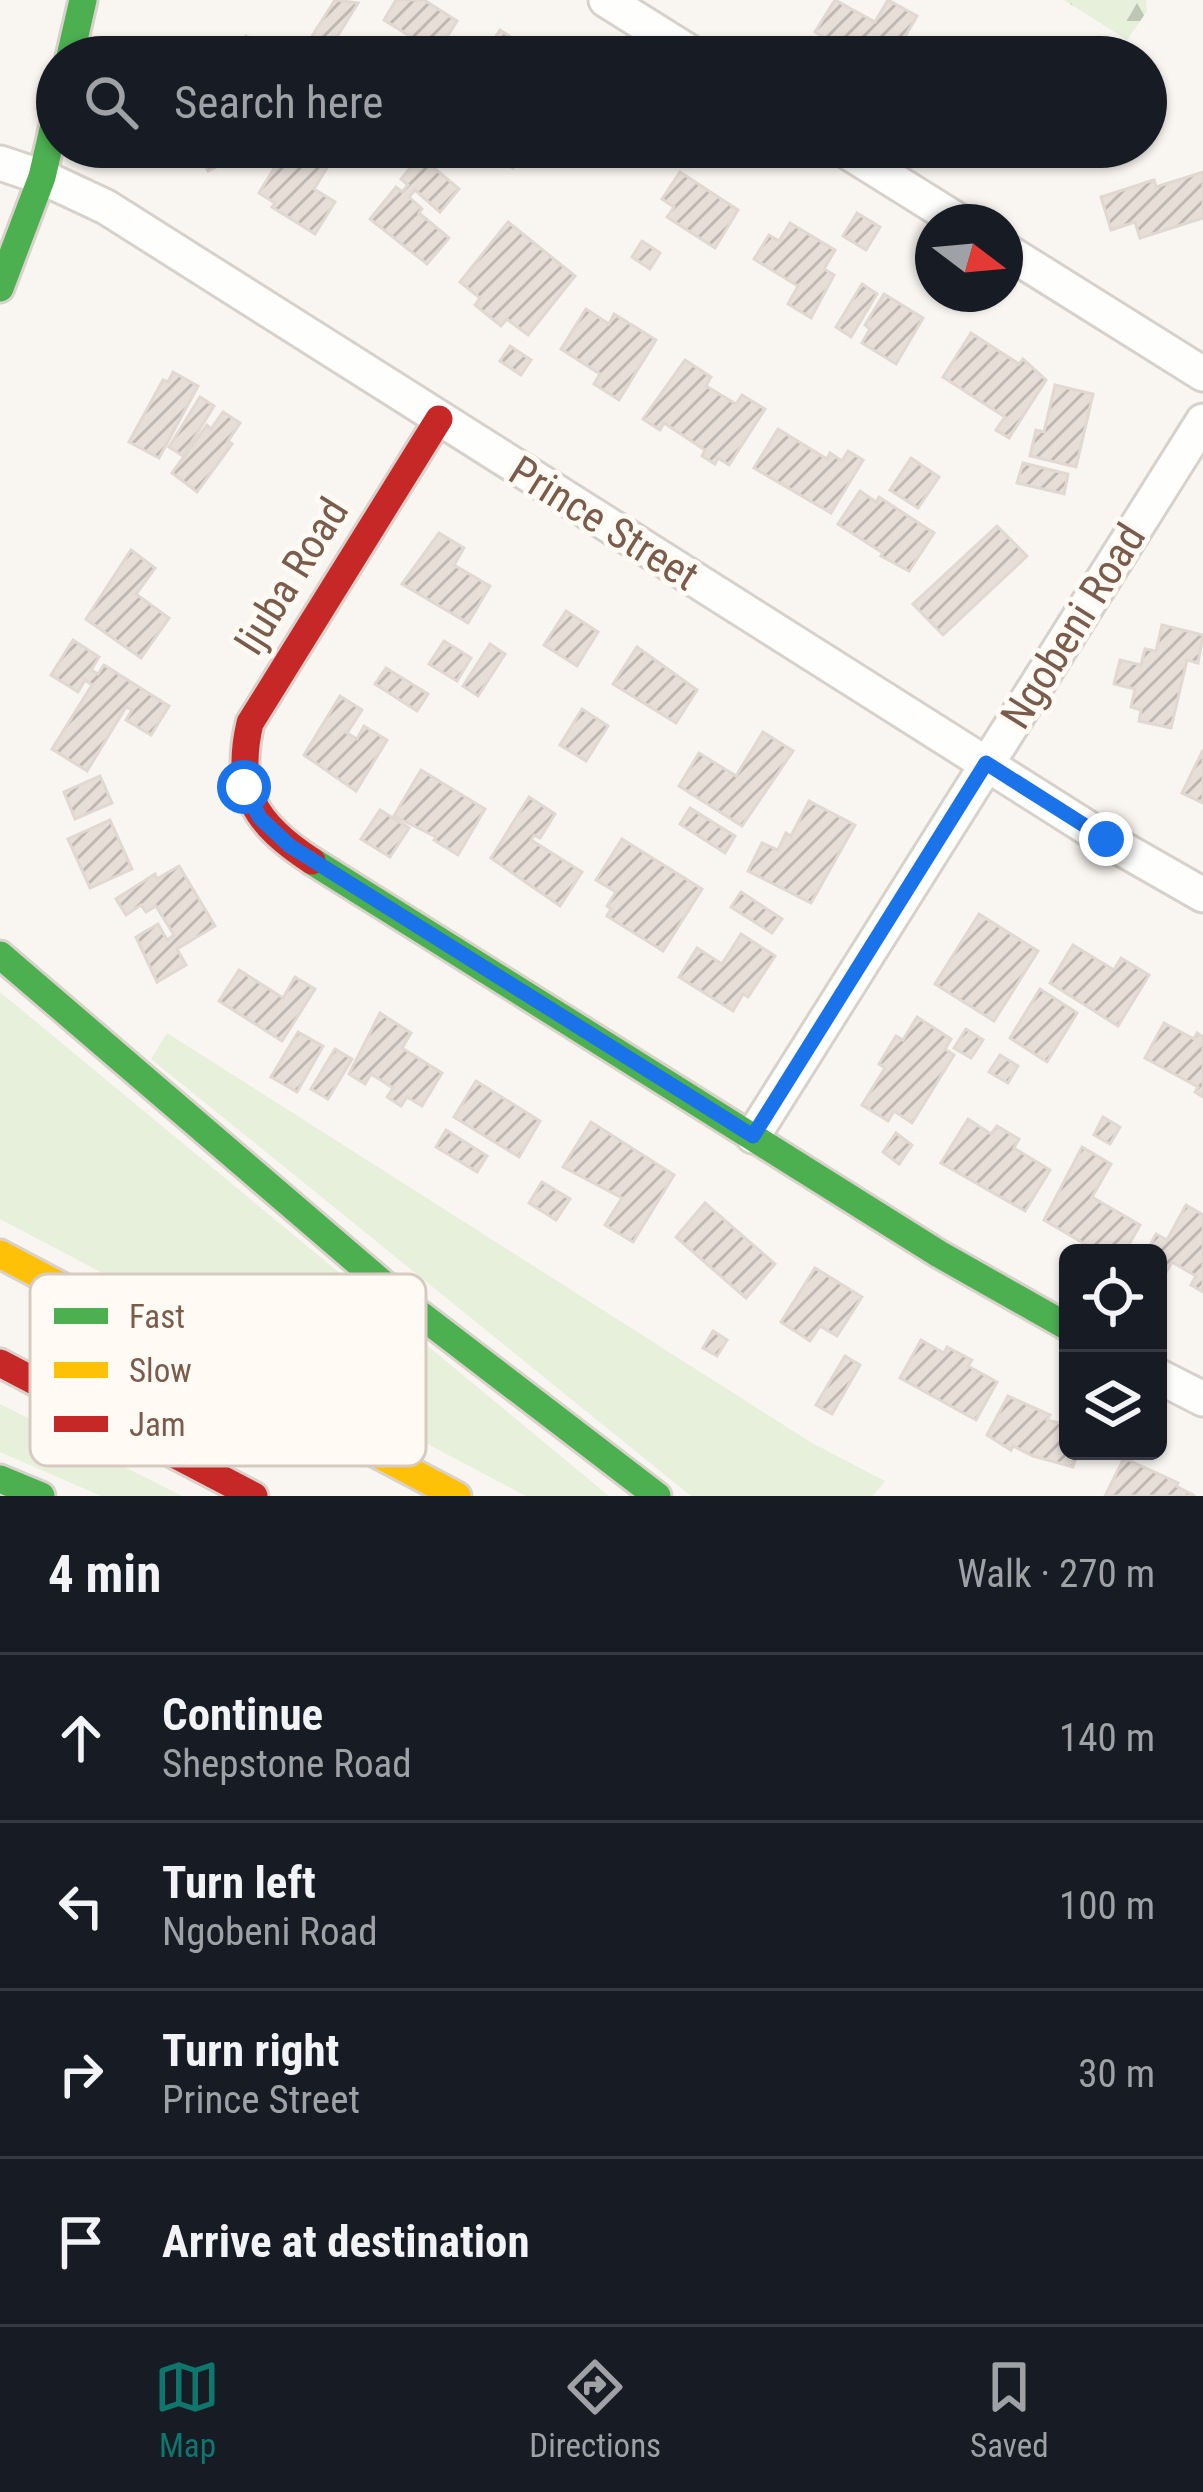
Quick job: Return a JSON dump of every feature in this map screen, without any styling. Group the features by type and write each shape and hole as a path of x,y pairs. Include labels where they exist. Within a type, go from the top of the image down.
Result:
{"main road":[{"path":"75,36 83,0"},
{"path":"0,288 44,168"},
{"name":"Ijuba Road","path":"440,419 250,723 240,760 244,787 260,818 290,846 753,1136"},
{"path":"0,956 372,1274"},
{"path":"753,1136 939,1254 1059,1322"},
{"path":"0,1254 38,1274"},
{"path":"426,1319 657,1496"},
{"path":"0,1363 30,1379"},
{"path":"197,1466 254,1496"},
{"path":"400,1466 457,1496"},
{"path":"0,1479 41,1496"}],"street":[{"path":"606,0 663,36"},
{"name":"Prince Street","path":"0,163 106,207 1203,895"},
{"path":"874,168 931,204"},
{"path":"1023,261 1203,374"},
{"name":"Ngobeni Road","path":"753,1136 1203,421"},
{"path":"1167,1381 1203,1400"}],"green space":[{"path":"1064,0 1146,0 1147,11 1130,36 1121,36"},
{"path":"0,992 341,1274 104,1274 0,1219"},
{"path":"167,1033 812,1443 885,1481 873,1496 691,1496 426,1282 426,1274 417,1274 151,1059"},
{"path":"426,1345 609,1496 526,1496 426,1443"},
{"path":"0,1404 30,1419 30,1465 0,1452"},
{"path":"32,1466 123,1466 182,1496 101,1496"}],"building":[{"path":"335,0 358,3 338,36 312,36"},
{"path":"396,0 424,0 457,21 448,36 410,36 384,20"},
{"path":"835,0 875,22 888,0 917,16 905,36 821,36 815,32"},
{"path":"274,168 327,168 314,189 335,202 315,234 272,207 275,203 259,193"},
{"path":"410,168 434,168 459,189 440,212 415,190 409,197 422,209 419,213 449,238 427,264 370,219 396,187 402,192 408,185 401,179"},
{"path":"680,172 738,210 715,248 667,217 674,207 662,199"},
{"path":"1203,172 1203,218 1140,238 1135,222 1111,230 1101,197 1154,180 1156,187"},
{"path":"857,213 880,227 866,250 843,236"},
{"path":"508,222 575,276 528,335 507,319 501,326 475,305 480,298 460,282"},
{"path":"790,223 835,250 824,269 834,275 811,318 788,304 798,286 754,259 769,235 779,241"},
{"path":"642,241 660,253 650,269 632,257"},
{"path":"862,284 877,294 851,337 836,327"},
{"path":"884,294 923,318 896,364 862,343 870,329 865,325"},
{"path":"586,309 609,324 614,314 656,340 619,400 594,384 600,374 561,349"},
{"path":"971,333 1019,364 1023,359 1046,380 1009,438 996,430 1005,417 943,377"},
{"path":"510,346 531,360 521,375 500,361"},
{"path":"685,360 711,377 706,386 736,404 742,395 765,409 729,465 702,456 705,450 664,423 660,430 643,419"},
{"path":"173,372 198,386 159,458 129,442 163,380 168,382"},
{"path":"1055,385 1093,394 1076,467 1030,456 1036,430 1044,432"},
{"path":"200,397 214,406 183,456 169,447"},
{"path":"223,412 240,423 228,441 232,444 197,492 172,473 207,425 211,429"},
{"path":"778,429 827,459 830,453 842,461 848,451 863,460 831,513 754,468"},
{"path":"911,458 939,477 918,508 890,490"},
{"path":"1023,463 1068,474 1064,494 1017,483"},
{"path":"860,491 876,502 879,497 934,533 909,571 838,524"},
{"path":"997,526 1027,556 943,635 913,604"},
{"path":"439,533 464,548 454,565 490,586 468,623 402,584"},
{"path":"131,550 155,568 136,594 169,618 141,658 86,619"},
{"path":"566,611 598,632 577,666 544,645"},
{"path":"1162,625 1203,635 1198,663 1187,660 1171,728 1139,721 1141,710 1131,707 1135,689 1114,684 1120,660 1141,665 1145,649 1156,651"},
{"path":"73,640 99,657 91,670 98,674 104,665 169,706 151,735 126,720 132,710 126,707 87,771 52,749 92,685 85,680 78,692 51,675"},
{"path":"444,641 471,658 457,681 429,664"},
{"path":"490,644 505,654 478,696 463,686"},
{"path":"637,647 697,690 676,723 613,684"},
{"path":"386,668 428,694 417,711 375,684"},
{"path":"340,696 362,710 347,733 357,739 364,726 387,740 356,791 304,755"},
{"path":"582,709 608,726 586,761 560,745"},
{"path":"763,732 793,751 742,826 679,786 699,753 736,776"},
{"path":"1203,750 1203,803 1182,793"},
{"path":"421,770 485,809 458,855 436,837 394,816"},
{"path":"100,776 112,803 75,819 64,792"},
{"path":"529,797 555,814 540,838 534,835 531,840 582,872 560,906 491,858"},
{"path":"809,801 855,825 811,903 748,871 762,843 778,850 786,833 791,836"},
{"path":"690,808 735,836 725,853 680,824"},
{"path":"380,810 409,828 390,857 361,839"},
{"path":"110,820 132,869 90,888 68,839"},
{"path":"622,839 702,889 663,951 607,916 616,892 596,880"},
{"path":"179,866 215,926 177,949 186,965 157,982 136,937 158,924 167,940 174,935 156,906 146,912 141,905 126,915 116,899 155,874 157,879"},
{"path":"741,892 782,919 772,933 731,907"},
{"path":"979,914 1038,951 994,1021 935,984"},
{"path":"741,934 775,956 733,1011 679,977 697,948 722,964"},
{"path":"1073,945 1114,970 1121,958 1149,975 1118,1026 1050,983"},
{"path":"239,970 283,998 295,977 315,989 282,1041 219,1001"},
{"path":"1040,989 1077,1013 1047,1062 1010,1038"},
{"path":"380,1013 411,1033 402,1048 442,1073 422,1106 407,1097 401,1106 387,1097 393,1088 371,1074 365,1084 349,1074"},
{"path":"917,1017 951,1039 945,1049 954,1055 912,1123 894,1111 888,1121 862,1105 885,1068 879,1064 896,1036 903,1040"},
{"path":"1164,1023 1194,1039 1197,1033 1203,1037 1203,1097 1195,1092 1198,1087 1145,1058"},
{"path":"966,1029 983,1040 971,1058 954,1048"},
{"path":"298,1032 323,1046 297,1092 271,1077"},
{"path":"335,1049 352,1059 328,1099 311,1089"},
{"path":"1000,1055 1018,1066 1008,1083 989,1072"},
{"path":"476,1081 540,1121 519,1157 454,1117"},
{"path":"1103,1117 1120,1127 1110,1144 1094,1135"},
{"path":"968,1119 991,1134 997,1126 1019,1139 1014,1148 1050,1170 1025,1211 941,1163"},
{"path":"591,1122 674,1175 633,1242 605,1225 622,1198 563,1167"},
{"path":"446,1130 487,1156 477,1172 436,1147"},
{"path":"896,1133 912,1145 899,1164 883,1152"},
{"path":"1082,1147 1111,1164 1092,1197 1140,1225 1129,1244 1085,1244 1044,1220"},
{"path":"542,1182 570,1199 556,1220 529,1203"},
{"path":"705,1203 775,1264 746,1298 676,1237"},
{"path":"1186,1205 1203,1215 1203,1292 1191,1285 1196,1276 1172,1262 1167,1271 1167,1244 1151,1244 1156,1234 1167,1240"},
{"path":"815,1268 862,1297 837,1336 820,1326 810,1341 781,1322"},
{"path":"713,1331 727,1340 717,1356 703,1348"},
{"path":"921,1340 944,1353 947,1347 972,1360 968,1366 997,1382 976,1420 900,1378"},
{"path":"845,1356 860,1365 832,1414 816,1405"},
{"path":"1008,1396 1059,1423 1059,1460 1075,1460 1073,1467 1013,1446 1011,1450 987,1435"},
{"path":"1123,1460 1128,1460 1195,1496 1105,1496"}],"traffic: fast":[{"path":"75,36 83,0"},
{"path":"0,288 44,168"},
{"path":"312,861 939,1254 1059,1322"},
{"path":"0,955 372,1274"},
{"path":"426,1319 657,1496"},
{"path":"0,1479 41,1496"}],"traffic: slow":[{"path":"0,1254 38,1274"},
{"path":"400,1466 457,1496"}],"traffic: jam":[{"path":"312,861 276,833 254,804 245,768 250,723 439,419"},
{"path":"0,1363 30,1379"},
{"path":"197,1466 254,1496"}],"route":[{"path":"244,787 260,818 290,846 753,1136 986,763 1106,839"}]}
